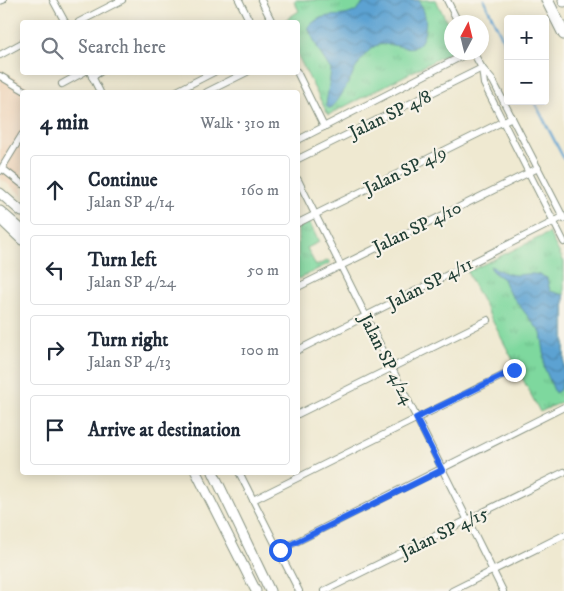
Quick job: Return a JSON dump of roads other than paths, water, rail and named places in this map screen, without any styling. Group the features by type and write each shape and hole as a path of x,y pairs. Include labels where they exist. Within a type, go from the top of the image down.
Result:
{"highway":[{"path":"547,0 564,34"}],"main road":[{"path":"3,195 20,209"},
{"path":"0,210 20,228"},
{"path":"0,219 20,238"},
{"path":"198,475 256,591"},
{"path":"214,475 270,591"}],"street":[{"path":"53,0 63,20"},
{"path":"83,20 122,0"},
{"path":"239,0 249,20"},
{"path":"261,0 271,20"},
{"path":"447,0 454,15"},
{"path":"0,55 20,44"},
{"path":"300,139 456,60"},
{"path":"477,60 494,81 563,218"},
{"path":"482,68 484,84 564,242"},
{"name":"Jalan SP 4/8","path":"300,158 482,68"},
{"path":"62,84 78,75"},
{"path":"92,75 99,90"},
{"path":"178,90 208,75"},
{"path":"211,90 242,75"},
{"path":"298,75 324,127"},
{"path":"0,76 24,90"},
{"name":"Jalan SP 4/9","path":"300,222 512,117"},
{"path":"20,139 8,160 1,168 20,182"},
{"name":"Jalan SP 4/10","path":"300,286 538,168"},
{"name":"Jalan SP 4/24","path":"300,184 503,591"},
{"name":"Jalan SP 4/11","path":"300,349 563,218"},
{"path":"300,413 488,320"},
{"path":"253,500 514,370"},
{"path":"280,550 564,408"},
{"name":"Jalan SP 4/15","path":"324,591 564,472"},
{"path":"240,475 299,591"},
{"path":"452,591 564,535"}],"water":[{"path":"365,0 418,0 423,10 426,25 422,40 417,46 411,48 387,44 372,48 360,61 337,101 331,108 328,108 326,105 331,70 308,28 322,17 352,13"},
{"path":"490,266 513,275 532,274 543,276 547,278 550,291 564,295 564,376 560,390 555,393 544,367 541,333 508,291 503,279 493,272"}],"waterway":[{"path":"484,0 504,42"},
{"path":"536,105 564,159"}]}
